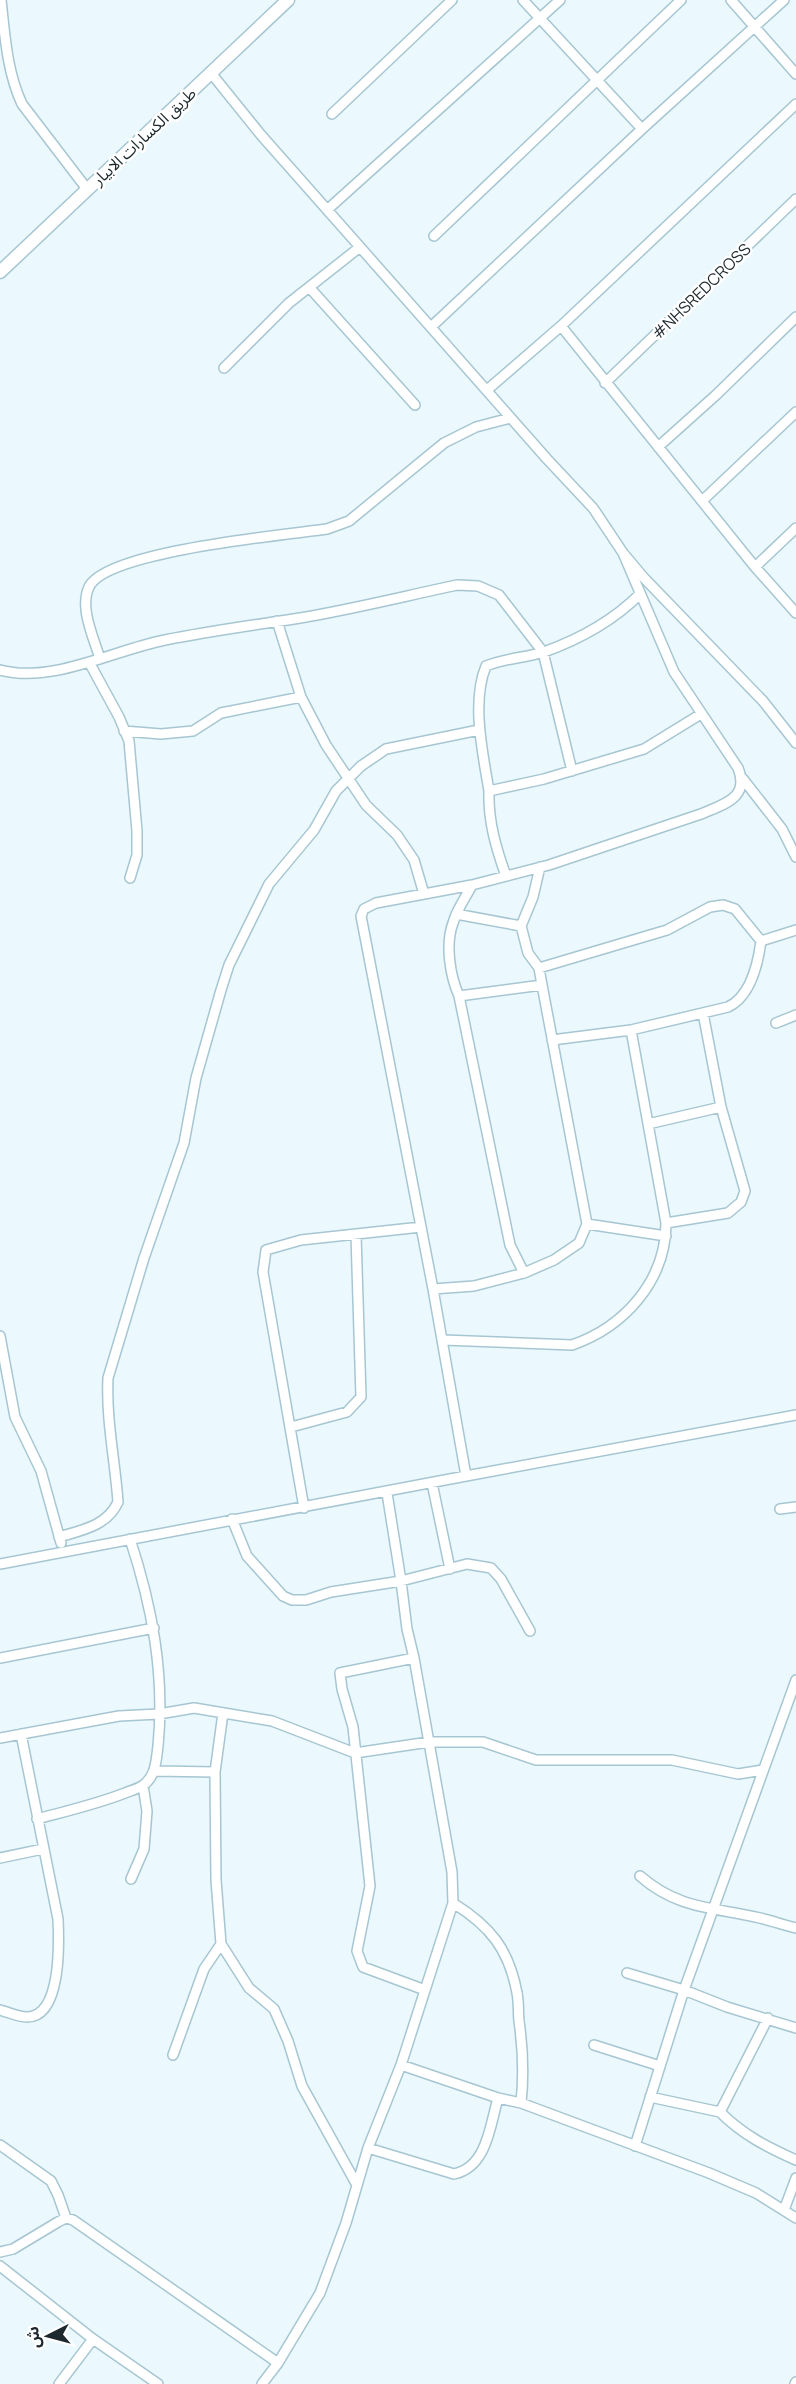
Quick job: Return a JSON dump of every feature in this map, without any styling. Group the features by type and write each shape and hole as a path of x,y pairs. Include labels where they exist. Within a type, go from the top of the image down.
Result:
{"street":[{"path":"1,0 8,59 22,105 87,189"},
{"name":"طريق الكسارات الابيار","path":"0,272 288,0"},
{"path":"332,114 452,0"},
{"path":"523,0 642,129"},
{"path":"327,210 560,0"},
{"path":"434,236 681,0"},
{"path":"731,0 796,74"},
{"path":"431,327 642,129 784,0"},
{"path":"211,73 327,210 510,418 593,508 623,553 644,578 763,701 796,743"},
{"path":"487,390 561,326 796,104"},
{"name":"#NHSREDCROSS","path":"605,383 796,199"},
{"path":"224,368 289,303 360,247"},
{"path":"309,287 415,405"},
{"path":"658,447 716,395 796,317"},
{"path":"561,326 755,567 796,613"},
{"path":"702,501 796,412"},
{"path":"100,658 88,620 86,597 90,585 100,574 176,550 327,529 349,521 444,443 476,427 510,418"},
{"path":"755,567 796,528"},
{"path":"623,553 674,672 743,779 782,829 796,857"},
{"path":"0,670 12,673 39,672 89,662 161,641 277,621 457,585 478,586 499,595 543,652 572,771"},
{"path":"506,876 493,839 488,807 489,791 479,729 481,678 486,666 502,659 543,652 598,628 623,611 640,594"},
{"path":"277,621 301,697 326,745 366,805 397,835 414,860 424,894"},
{"path":"89,662 129,741 137,831 137,855 130,879"},
{"path":"124,731 161,734 193,731 221,713 301,697"},
{"path":"489,791 572,771 644,749 701,714"},
{"path":"59,1537 95,1526 108,1517 118,1502 107,1393 108,1378 144,1258 184,1143 196,1078 229,965 269,884 314,830 336,791 348,778 386,749 479,729"},
{"path":"466,1476 443,1340 361,916 364,909 376,903 472,885 540,867 701,814 724,804 736,795 743,779"},
{"path":"433,1289 474,1286 524,1274 554,1260 579,1243 587,1224 542,985 538,968 528,953 521,926 540,867"},
{"path":"472,885 456,914 450,936 450,960 510,1245 524,1274"},
{"path":"538,968 667,930 710,908 723,905 735,909 761,941 757,968 738,1002 631,1030 552,1041"},
{"path":"456,914 521,926"},
{"path":"761,941 796,930"},
{"path":"459,996 542,985"},
{"path":"666,1223 729,1213 741,1202 745,1191 721,1107 703,1012"},
{"path":"776,1023 796,1015"},
{"path":"443,1340 572,1346 609,1328 636,1302 659,1267 666,1236 666,1223 631,1030"},
{"path":"648,1124 721,1107"},
{"path":"587,1224 666,1236"},
{"path":"304,1508 263,1272 266,1250 301,1240 421,1227"},
{"path":"291,1427 347,1412 361,1397 356,1235"},
{"path":"0,1336 15,1417 41,1471 63,1551"},
{"path":"0,1564 796,1415"},
{"path":"432,1483 450,1569"},
{"path":"262,2384 278,2363 320,2293 368,2148 401,2065 453,1903 452,1872 407,1629 387,1492"},
{"path":"780,1509 796,1506"},
{"path":"232,1519 248,1556 283,1596 292,1600 306,1600 331,1592 401,1581 467,1564 491,1568 501,1579 530,1631"},
{"path":"37,1819 108,1800 143,1786 155,1771 159,1674 154,1628 144,1581 130,1539"},
{"path":"0,1658 154,1628"},
{"path":"414,1658 340,1673 342,1689 353,1727 370,1886 357,1951 363,1967 425,1990"},
{"path":"635,2146 684,1990 796,1680"},
{"path":"0,1738 119,1716 159,1714 194,1708 272,1721 355,1753 429,1742 483,1742 536,1760 672,1760 738,1774 763,1770"},
{"path":"223,1713 215,1772 216,1880 221,1944 249,1988 274,2009 288,2041 302,2086 357,2184"},
{"path":"0,2010 27,2017 34,2016 42,2010 52,1992 58,1957 58,1919 21,1734"},
{"path":"155,1771 215,1772"},
{"path":"131,1879 144,1849 147,1811 143,1786"},
{"path":"0,1858 43,1849"},
{"path":"640,1876 671,1898 714,1911 759,1918 796,1928"},
{"path":"453,1903 478,1919 500,1945 511,1969 517,1994 524,2049 521,2103"},
{"path":"173,2055 204,1969 221,1944"},
{"path":"627,1973 796,2028"},
{"path":"720,2112 768,2018"},
{"path":"594,2045 660,2066"},
{"path":"401,2065 498,2098 521,2103 635,2146 756,2193 796,2218"},
{"path":"650,2097 720,2112 754,2141 796,2160"},
{"path":"368,2148 454,2175 466,2172 482,2155 498,2098"},
{"path":"0,2145 51,2181 66,2218"},
{"path":"784,2210 796,2178"},
{"path":"0,2252 13,2249 66,2218 73,2220 278,2363"},
{"path":"0,2266 93,2339 158,2384"},
{"path":"59,2384 93,2339"}]}
